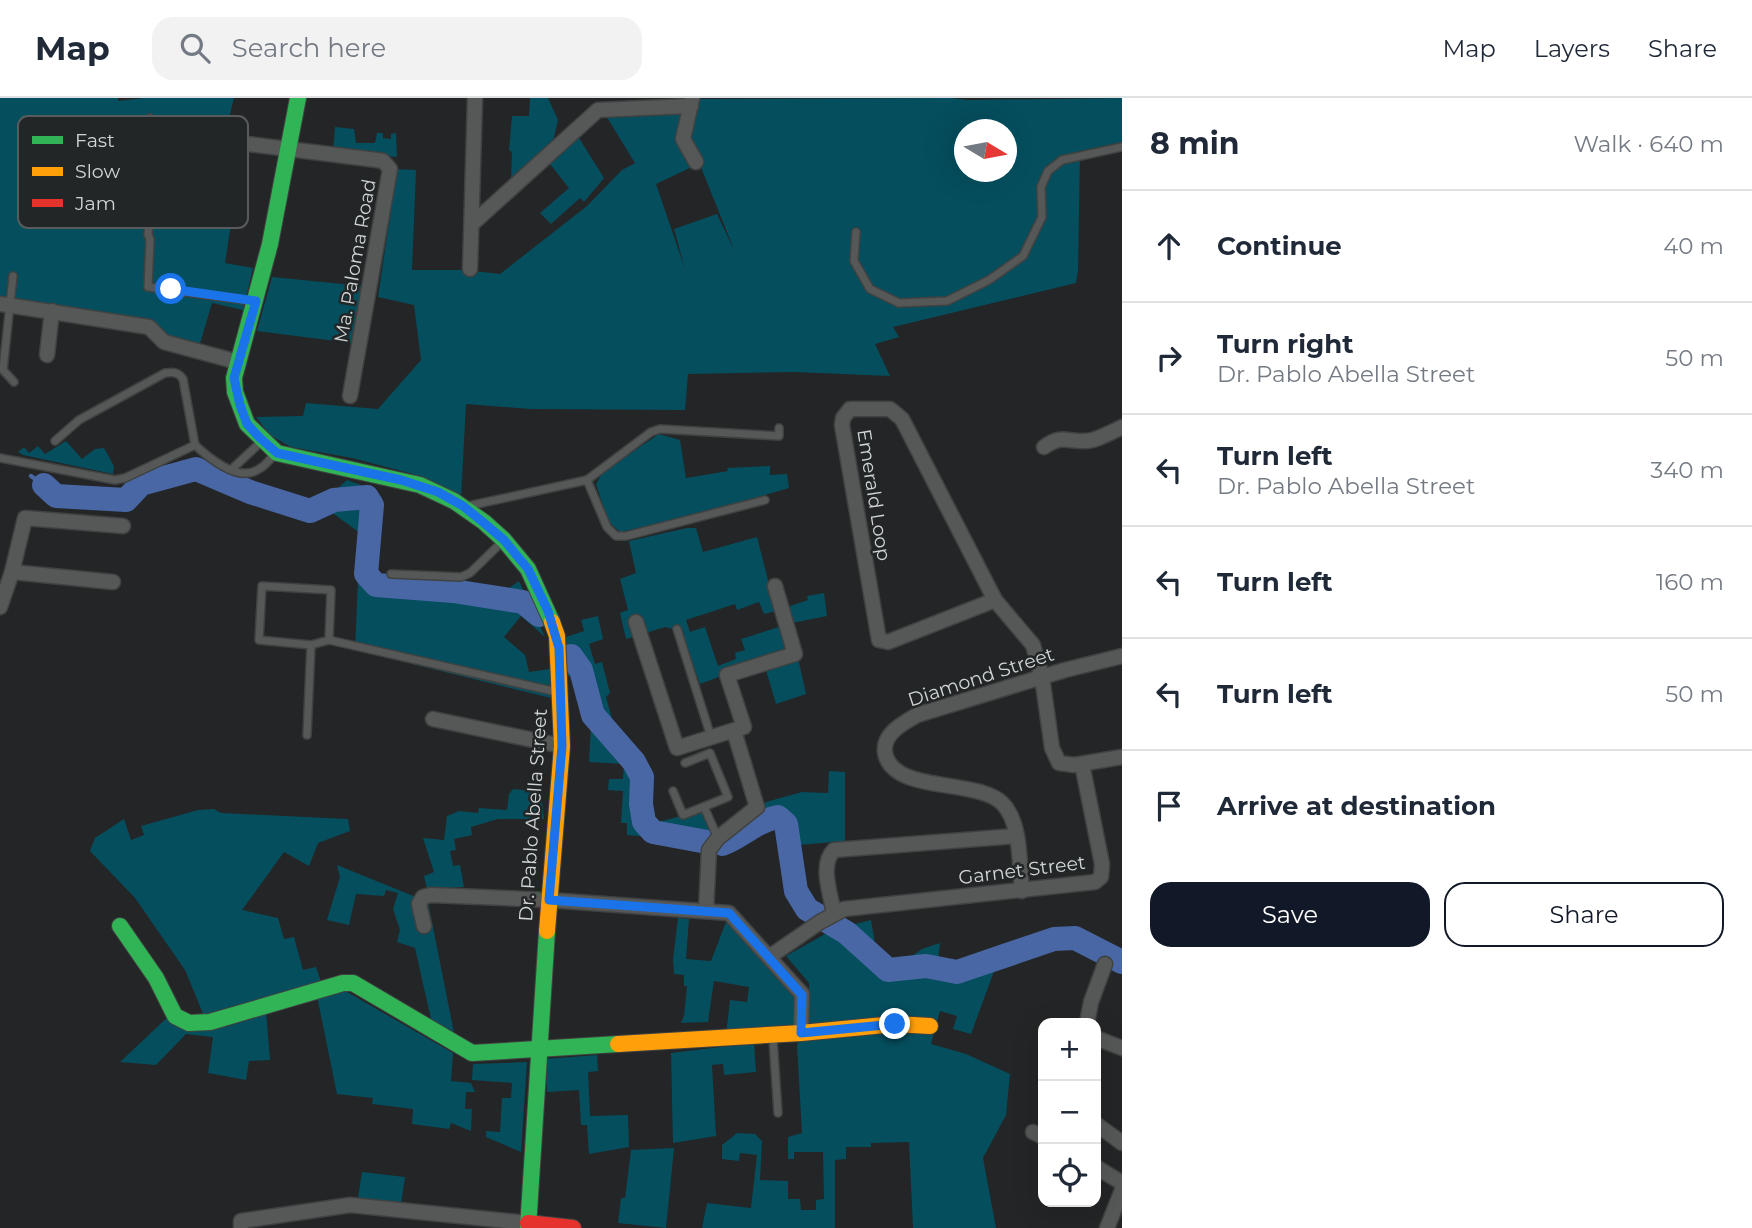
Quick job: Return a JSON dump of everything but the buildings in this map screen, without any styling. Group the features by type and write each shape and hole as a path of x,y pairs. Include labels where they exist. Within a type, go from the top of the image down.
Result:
{"street":[{"path":"277,453 247,424 235,392 234,378 256,301 290,149 298,98"},
{"path":"470,269 475,98"},
{"path":"472,223 598,110 692,102 683,139 696,162"},
{"name":"Ma. Paloma Road","path":"248,144 383,161 390,169 350,396"},
{"path":"5,304 149,327 164,342 238,362"},
{"path":"47,355 52,311"},
{"name":"Emerald Loop","path":"995,600 888,642 879,640 842,425 843,418 850,409 890,409 902,419 995,600 1032,645 1042,677 1054,756 1059,763 1065,765 1082,764"},
{"path":"1044,447 1063,437 1084,442 1122,427"},
{"name":"Dr. Pablo Abella Street","path":"277,453 420,485 463,506 504,540 528,569 548,611 559,648 562,746 538,1050 528,1225"},
{"path":"0,607 25,518 123,526"},
{"path":"12,572 113,582"},
{"path":"636,622 677,748 744,727 727,675 795,654 775,586"},
{"name":"Diamond Street","path":"1022,891 1013,821 1001,802 978,793 895,771 887,762 884,746 901,724 918,715 1122,656"},
{"path":"433,719 562,746"},
{"path":"706,911 709,850 718,838 757,807 734,731"},
{"path":"1082,764 1122,757"},
{"name":"Garnet Street","path":"1016,836 834,850 827,859 826,869 828,917 866,906 1089,883 1101,877 1102,864 1082,764"},
{"path":"424,926 419,904 423,897 431,895 549,900 729,913 802,995 801,1033"},
{"path":"769,957 828,917"},
{"path":"120,926 156,978 175,1016 183,1022 210,1022 343,983 353,983 472,1054 801,1033 895,1024 930,1026"},
{"path":"1088,1018 1105,964"},
{"path":"1101,1040 1122,1048"},
{"path":"1101,1128 1122,1143"},
{"path":"1101,1170 1122,1182"},
{"path":"1107,1228 1122,1190"},
{"path":"242,1228 241,1221 350,1205 573,1228"}],"lane":[{"path":"856,232 854,261 870,289 899,303 947,301 989,280 1023,256 1042,217 1041,187 1048,171 1062,160 1122,148"},
{"path":"149,228 148,287 256,301"},
{"path":"13,276 5,304 3,370 14,382"},
{"path":"55,441 79,420 165,373 173,372 183,379 195,445 214,461 242,473 258,470 277,453"},
{"path":"463,506 587,480 651,432 660,429 779,436 779,428"},
{"path":"232,469 263,440"},
{"path":"0,458 115,480 125,478 195,445"},
{"path":"587,480 607,527 616,536 626,536 765,500"},
{"path":"391,574 461,577 470,573 504,540"},
{"path":"329,640 331,590 262,586 259,640 311,645 329,640 561,693"},
{"path":"677,629 711,737"},
{"path":"307,735 311,645"},
{"path":"673,791 683,815 728,797 710,753 685,763"},
{"path":"704,807 718,838"},
{"path":"772,1034 778,1113"}],"shaded area":[{"path":"0,98 118,98 118,101 144,98 234,98 230,116 18,116 18,228 230,228 225,263 253,268 243,310 212,303 196,357 155,344 150,332 0,311"},
{"path":"530,98 548,98 558,120 553,142 511,180 512,152 509,150 512,116 529,116"},
{"path":"1122,98 1122,142 1080,151 1076,283 893,327 899,337 875,344 890,376 795,372 688,374 685,410 531,409 466,404 461,498 413,474 352,458 291,447 270,435 256,417 303,416 306,403 378,409 421,360 414,305 378,297 397,169 416,170 412,270 464,270 500,274 587,206 622,170 635,163 603,111 683,108 694,166 656,184 685,269 674,229 717,214 735,252 690,140 700,99"},
{"path":"335,127 354,129 356,143 375,143 377,133 383,133 383,138 391,139 391,134 396,133 397,157 333,152"},
{"path":"574,135 579,138 604,178 584,202 580,198 551,224 540,213 569,188 550,164"},
{"path":"272,277 363,286 351,343 257,331"},
{"path":"659,434 680,440 686,478 728,471 727,468 770,466 770,475 787,474 789,488 692,516 620,532 608,521 596,484 603,472"},
{"path":"66,441 82,459 95,449 104,448 114,466 113,474 18,452 24,447 29,453 38,446 45,454"},
{"path":"347,480 377,491 374,562 384,581 476,592 492,590 498,596 519,581 545,637 521,616 504,637 525,655 529,672 550,669 551,698 355,650 360,533 320,504"},
{"path":"696,528 703,552 757,537 776,611 764,614 759,602 737,610 735,604 686,620 690,632 705,627 718,666 736,659 735,653 745,650 741,639 782,626 788,651 700,684 681,631 665,627 626,639 620,613 628,610 620,579 636,573 629,541"},
{"path":"824,593 827,616 792,623 787,607 808,600 807,596"},
{"path":"598,616 603,639 589,644 595,664 602,662 610,693 606,697 617,737 637,759 654,823 701,811 719,830 732,834 766,802 802,792 828,793 829,771 845,772 845,841 787,846 781,826 766,829 727,853 704,846 684,845 683,840 627,835 627,823 621,823 623,791 608,790 609,779 623,779 624,764 589,762 591,725 582,715 581,676 568,676 566,637 584,631 581,620"},
{"path":"798,658 806,694 776,704 765,667"},
{"path":"513,789 541,792 544,819 498,819 471,827 472,835 454,839 456,850 450,851 453,866 460,865 464,887 427,889 424,876 434,872 423,838 444,840 447,816 459,811 478,813 479,808 507,810 509,794"},
{"path":"214,809 221,813 348,819 350,831 318,843 309,866 284,852 242,910 278,918 284,939 294,937 303,970 316,967 321,982 266,1011 270,1060 249,1061 246,1080 208,1073 213,1037 186,1034 156,1065 120,1062 171,1014 204,1016 185,970 135,898 90,851 95,838 124,819 131,840 144,835 141,826 198,810"},
{"path":"337,865 428,902 454,1033 431,1019 415,948 397,942 400,930 393,909 398,893 386,890 384,896 356,894 349,925 327,920 340,877"},
{"path":"678,918 689,919 686,959 711,961 726,922 768,961 799,1000 798,1030 726,1035 730,1000 747,1002 749,987 714,981 708,1022 681,1023 687,986 684,986 684,975 674,974"},
{"path":"871,920 877,955 890,971 922,949 940,943 937,971 953,976 997,963 971,1034 953,1029 957,1016 940,1011 931,1044 966,1054 1010,1074 1006,1115 983,1158 996,1228 913,1228 909,1142 846,1147 846,1159 835,1160 835,1228 702,1228 707,1203 751,1208 757,1155 740,1153 739,1161 722,1159 722,1145 737,1133 755,1134 762,1141 760,1180 788,1181 788,1199 800,1199 801,1210 816,1210 816,1200 824,1199 823,1152 794,1152 794,1159 788,1159 788,1137 802,1133 797,1045 809,1021 809,983 786,956 832,930"},
{"path":"340,988 453,1053 451,1081 471,1083 475,1092 466,1092 465,1109 472,1109 471,1131 451,1123 449,1129 412,1124 413,1109 372,1104 373,1098 337,1094 317,996"},
{"path":"754,1043 756,1072 724,1075 723,1064 712,1065 716,1136 673,1143 671,1053"},
{"path":"597,1055 598,1071 588,1072 590,1116 628,1115 629,1147 589,1154 587,1125 581,1125 579,1090 547,1092 545,1059"},
{"path":"527,1062 521,1152 486,1137 486,1131 500,1132 502,1098 511,1098 512,1083 472,1080 473,1064"},
{"path":"674,1148 666,1228 618,1223 621,1198 625,1198 631,1150"},
{"path":"362,1172 405,1177 401,1204 358,1198"}],"waterway":[{"path":"44,485 56,496 126,500 141,484 196,469 250,492 310,511 334,500 367,497 372,505 366,574 376,585 453,591 523,602 539,615"},
{"path":"31,476 44,485"},
{"path":"571,656 581,670 593,715 634,762 642,777 641,804 644,822 653,832 707,842"},
{"path":"722,844 762,822 778,817 786,824 796,891 807,909 847,933 888,970 926,966 957,972 1054,939 1075,938 1122,962"}],"traffic: fast":[{"path":"298,98 270,244 234,378 235,392 247,424 277,453 420,485 454,501 504,540 528,569 552,622"},
{"path":"120,926 156,978 175,1016 189,1023 210,1022 343,983 353,983 472,1053 618,1044"},
{"path":"528,1228 547,931"}],"traffic: slow":[{"path":"547,931 562,746 557,636 552,622"},
{"path":"618,1044 801,1033 895,1024 930,1026"}],"traffic: jam":[{"path":"528,1223 573,1228"}],"route":[{"path":"171,289 256,301 234,378 235,392 247,424 277,453 401,480 438,492 463,506 504,540 528,569 548,611 559,648 562,746 549,900 729,913 802,995 801,1033 895,1024"}]}
